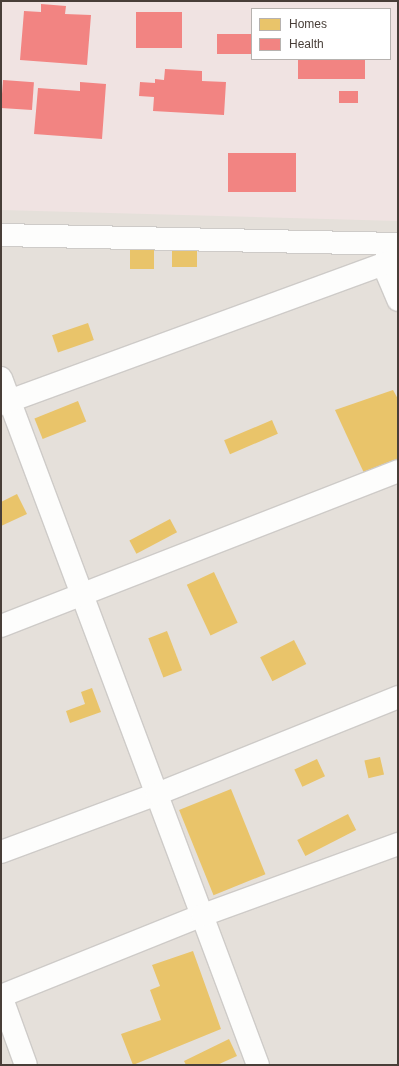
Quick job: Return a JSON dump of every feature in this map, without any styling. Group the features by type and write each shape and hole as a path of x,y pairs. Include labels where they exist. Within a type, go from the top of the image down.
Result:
{"street":[{"path":"1,235 398,244"},
{"path":"5,402 391,261 398,300"},
{"path":"1,378 5,402 83,594 258,1065"},
{"path":"1,626 398,472"},
{"path":"1,852 157,794 398,696"},
{"path":"26,1065 1,996 202,915 398,844"}],"shaded area":[{"path":"1,1 398,1 398,1065 1,1065"},
{"path":"1,1 398,1 398,221 1,210"}],"building: Homes":[{"path":"130,247 154,247 154,269 130,269"},
{"path":"172,247 197,247 197,267 172,267"},
{"path":"88,323 94,340 58,352 52,335"},
{"path":"393,390 398,399 398,459 364,473 335,410"},
{"path":"78,401 86,421 43,439 34,419"},
{"path":"272,420 278,434 230,454 224,440"},
{"path":"17,494 27,514 1,526 1,502"},
{"path":"170,519 177,532 136,554 129,541"},
{"path":"214,572 238,623 210,635 187,585"},
{"path":"167,631 182,670 163,677 148,638"},
{"path":"294,640 306,664 272,681 260,657"},
{"path":"92,688 101,712 70,723 66,711 85,704 81,692"},
{"path":"380,757 384,775 368,778 364,761"},
{"path":"317,759 325,776 302,787 294,770"},
{"path":"231,789 265,874 214,895 179,810"},
{"path":"348,814 356,830 305,856 297,840"},
{"path":"193,951 221,1029 133,1065 121,1034 161,1020 150,990 160,986 152,965"},
{"path":"229,1039 237,1056 217,1065 186,1065 184,1061"}],"building: Health":[{"path":"41,4 66,6 65,14 91,15 87,65 20,60 24,11 41,12"},
{"path":"136,12 182,12 182,48 136,48"},
{"path":"217,34 251,34 251,54 217,54"},
{"path":"298,60 365,60 365,79 298,79"},
{"path":"165,69 202,71 202,81 226,82 224,115 153,111 154,97 139,96 140,82 155,83 155,79 164,80"},
{"path":"3,80 34,82 32,110 1,108"},
{"path":"80,82 106,84 102,139 34,134 38,88 80,91"},
{"path":"339,91 358,91 358,103 339,103"},
{"path":"228,153 296,153 296,192 228,192"}]}
